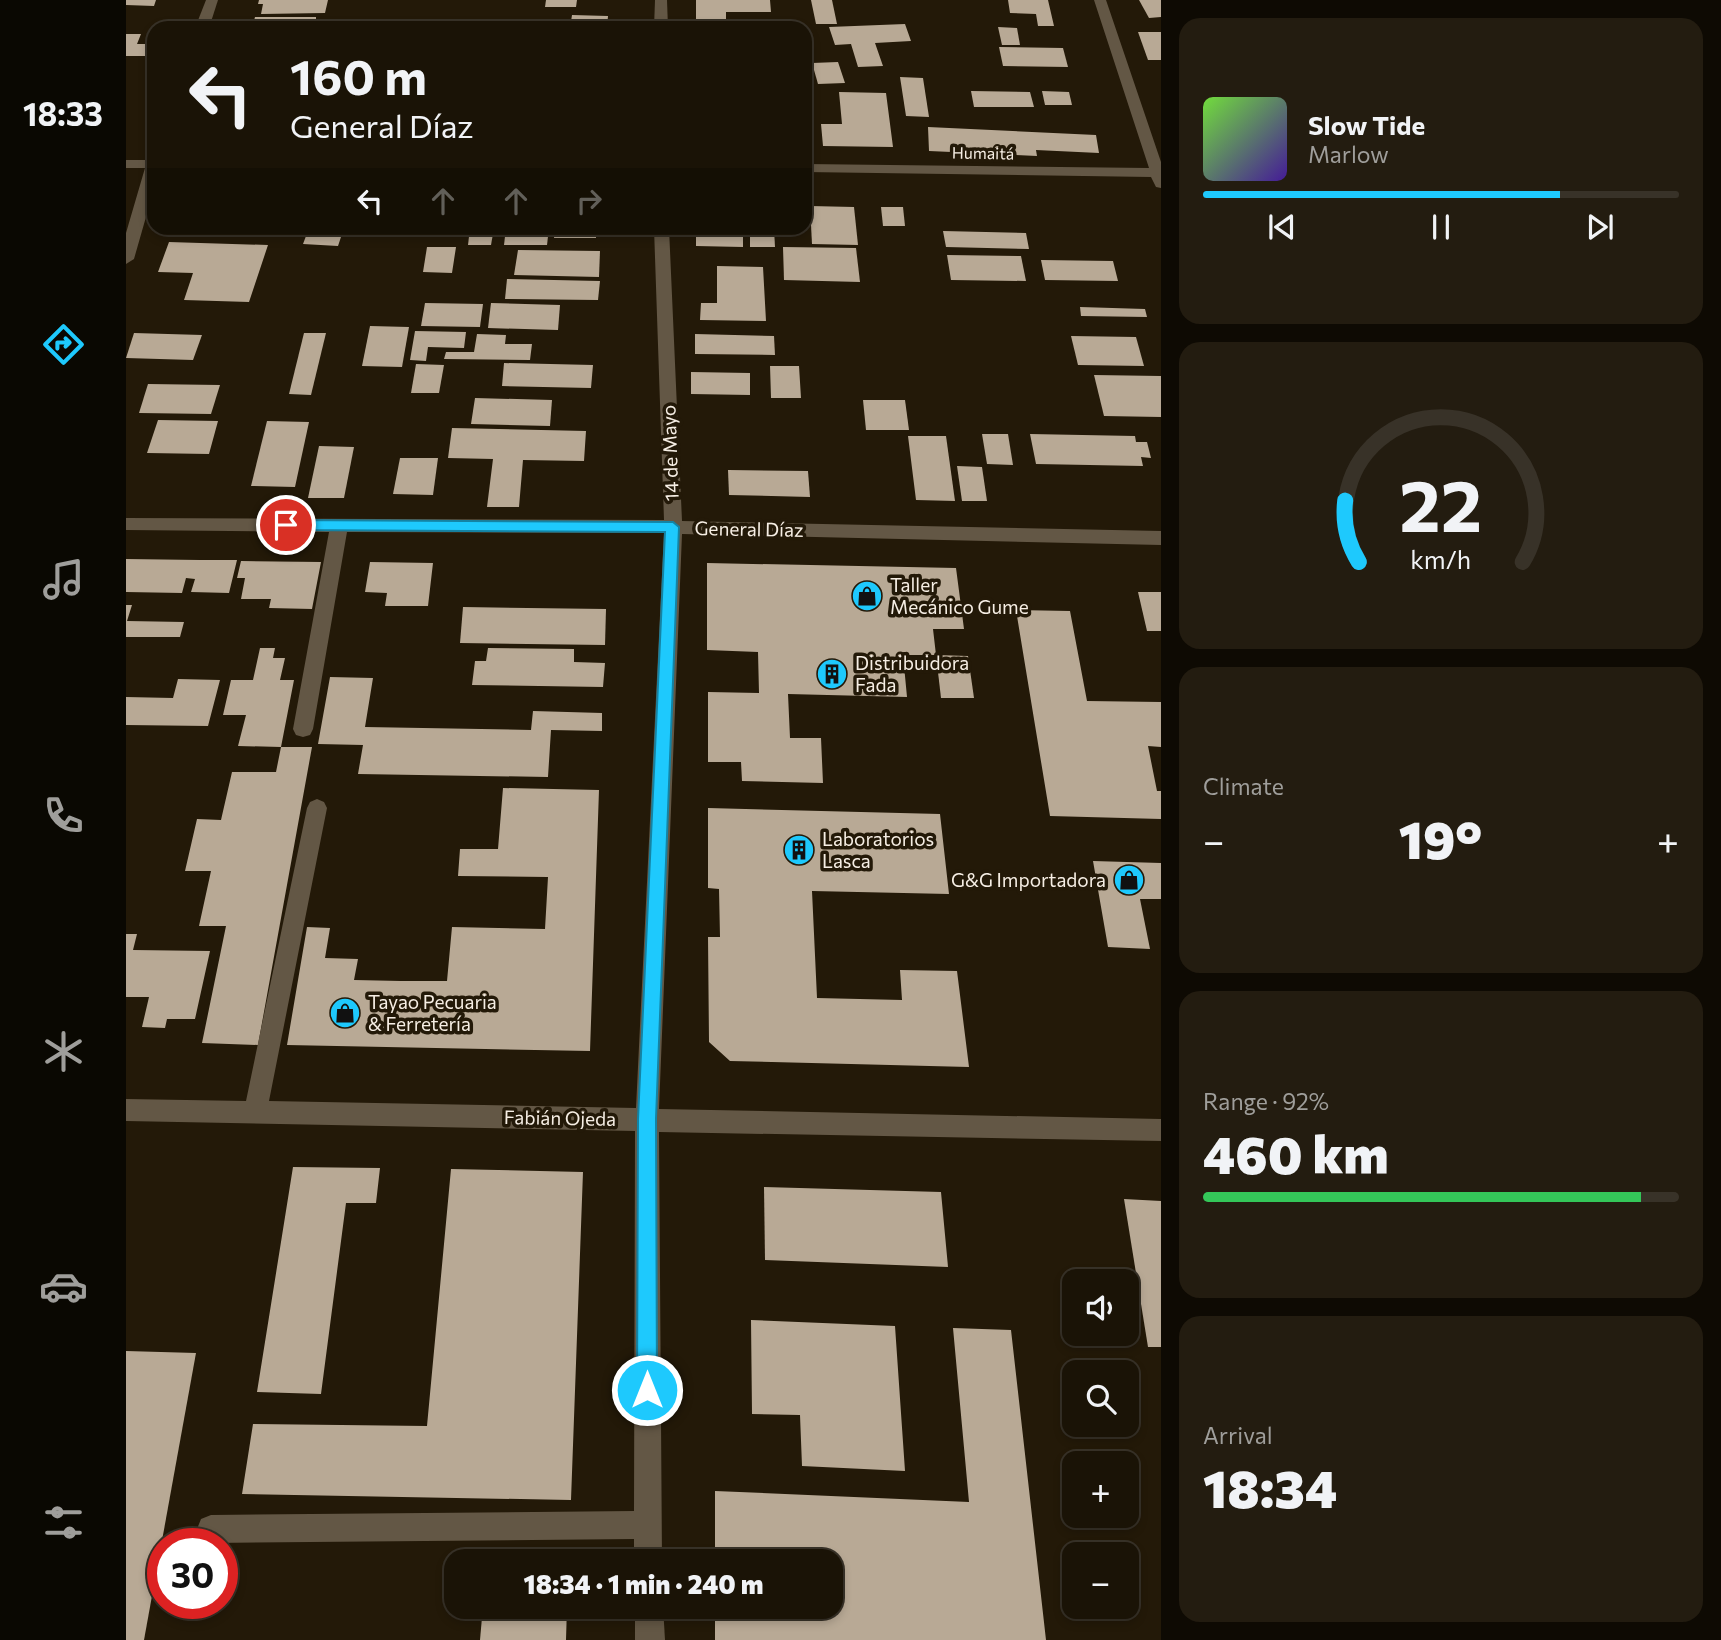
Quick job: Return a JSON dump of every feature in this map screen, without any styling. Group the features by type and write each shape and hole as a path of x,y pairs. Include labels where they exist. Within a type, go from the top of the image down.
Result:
{"street":[{"path":"204,21 212,0"},
{"path":"660,21 661,0"},
{"path":"1100,0 1160,176"},
{"path":"126,164 147,164"},
{"name":"Humaitá","path":"812,168 1160,176"},
{"path":"126,259 147,188"},
{"name":"14 de Mayo","path":"648,1549 647,1119 673,527 662,235"},
{"name":"General Díaz","path":"126,524 673,527 1161,538"},
{"path":"303,729 339,526"},
{"path":"255,1113 317,808"},
{"name":"Fabián Ojeda","path":"126,1110 1161,1130"},
{"path":"238,1529 647,1525"},
{"path":"649,1619 650,1640"}],"building":[{"path":"126,0 156,0 154,6 126,5"},
{"path":"259,0 328,0 325,13 261,14 263,4 258,4"},
{"path":"546,0 577,0 576,7 545,7"},
{"path":"696,0 770,0 771,12 726,12 726,20 749,21 696,20"},
{"path":"811,0 832,0 837,24 816,24"},
{"path":"1008,0 1048,0 1054,26 1038,26 1036,14 1010,13"},
{"path":"1139,0 1161,0 1161,17 1149,18"},
{"path":"572,15 608,16 608,21 571,21"},
{"path":"255,17 316,17 316,21 254,21"},
{"path":"905,24 911,41 875,43 883,66 858,67 851,44 835,45 829,27"},
{"path":"998,27 1017,28 1020,45 1002,45"},
{"path":"1138,32 1161,32 1161,60 1148,60"},
{"path":"126,34 141,34 137,44 147,44 147,56 126,56"},
{"path":"999,47 1063,48 1068,67 1003,66"},
{"path":"838,62 845,83 818,84 812,63"},
{"path":"900,77 923,78 929,117 906,116"},
{"path":"971,91 1030,92 1034,107 974,107"},
{"path":"1042,91 1069,92 1072,105 1045,105"},
{"path":"839,92 886,93 893,147 823,146 821,124 842,124"},
{"path":"928,127 1096,135 1099,153 1036,150 1037,156 929,151"},
{"path":"812,206 854,207 858,245 812,244"},
{"path":"881,207 903,207 905,226 883,226"},
{"path":"943,231 1026,233 1029,249 946,247"},
{"path":"306,235 342,235 338,246 303,244"},
{"path":"469,235 493,235 491,245 468,245"},
{"path":"505,235 548,235 547,245 504,245"},
{"path":"554,235 596,235 596,238 554,238"},
{"path":"696,235 743,235 743,247 696,246"},
{"path":"750,235 774,235 775,247 750,247"},
{"path":"169,242 268,245 249,302 184,300 193,273 158,272"},
{"path":"427,247 456,247 452,273 423,272"},
{"path":"783,247 856,248 860,282 784,280"},
{"path":"518,250 600,251 599,277 514,275"},
{"path":"947,255 1021,256 1026,281 951,280"},
{"path":"1041,260 1113,261 1118,281 1045,280"},
{"path":"717,266 763,267 766,321 700,320 701,303 717,303"},
{"path":"507,279 600,281 598,300 505,299"},
{"path":"425,303 483,304 480,327 421,326"},
{"path":"491,303 560,305 558,330 488,328"},
{"path":"1080,307 1145,309 1147,317 1081,316"},
{"path":"370,326 409,327 402,367 362,366"},
{"path":"415,331 466,332 464,348 428,347 426,361 410,360"},
{"path":"134,333 202,335 193,360 126,358"},
{"path":"304,333 326,333 311,395 289,394"},
{"path":"477,334 506,335 505,344 532,344 530,360 444,359 446,352 474,352"},
{"path":"695,334 774,336 775,355 695,354"},
{"path":"1071,336 1136,337 1144,366 1078,365"},
{"path":"504,363 593,365 591,388 502,386"},
{"path":"416,364 444,365 439,393 411,393"},
{"path":"770,366 799,366 801,398 771,398"},
{"path":"691,372 750,373 750,395 691,394"},
{"path":"1094,375 1161,376 1161,417 1104,416"},
{"path":"148,384 220,385 211,414 139,413"},
{"path":"475,398 552,400 550,426 471,424"},
{"path":"863,400 905,400 909,430 866,430"},
{"path":"158,420 218,421 209,454 147,453"},
{"path":"267,421 309,422 295,487 251,486"},
{"path":"452,428 586,431 584,461 523,460 519,507 487,507 493,459 448,458"},
{"path":"982,434 1008,434 1013,465 987,464"},
{"path":"1030,434 1135,436 1136,442 1147,442 1151,458 1141,457 1143,466 1036,464"},
{"path":"908,436 946,436 955,501 916,500"},
{"path":"319,446 354,447 344,498 308,498"},
{"path":"400,458 438,458 433,495 393,494"},
{"path":"957,466 982,467 987,501 962,501"},
{"path":"728,470 808,471 810,497 729,495"},
{"path":"126,559 237,560 229,593 191,592 195,579 186,578 182,593 126,592"},
{"path":"241,561 321,562 312,609 269,608 271,599 241,599 245,578 237,578"},
{"path":"370,562 433,563 428,606 385,606 387,593 365,592"},
{"path":"707,563 956,568 964,629 933,629 936,655 903,655 907,697 788,694 790,738 821,738 823,783 742,781 741,762 708,762 708,692 759,693 758,652 707,650"},
{"path":"1138,592 1161,592 1161,631 1147,631"},
{"path":"126,605 132,605 127,621 184,622 180,637 126,637"},
{"path":"463,607 606,609 605,645 460,643"},
{"path":"1016,610 1070,611 1087,701 1161,702 1161,747 1148,746 1157,791 1161,791 1161,819 1050,816"},
{"path":"260,648 275,648 273,658 285,658 280,680 294,680 281,747 238,746 246,715 223,715 231,680 253,680"},
{"path":"488,648 574,649 574,662 605,663 603,687 472,685 475,661 486,661"},
{"path":"936,655 968,656 974,698 941,698"},
{"path":"330,677 373,678 365,727 531,730 533,711 602,713 602,731 551,730 548,777 358,774 363,745 318,744"},
{"path":"178,679 220,680 208,726 126,725 126,697 173,698"},
{"path":"281,747 312,747 258,1045 202,1043 226,926 199,926 211,871 185,871 197,819 221,820 232,772 276,772"},
{"path":"503,788 599,790 590,1051 287,1045 307,927 330,928 325,958 358,959 354,980 401,981 447,981 452,927 545,929 548,877 458,876 460,849 498,849"},
{"path":"708,808 940,814 949,894 812,891 817,998 902,1000 900,970 957,971 969,1067 730,1061 709,1042 708,937 720,937 719,889 708,888"},
{"path":"1093,861 1161,863 1161,899 1140,899 1150,949 1108,947"},
{"path":"126,934 137,934 133,950 210,951 195,1019 167,1019 165,1028 142,1027 149,997 126,997"},
{"path":"293,1167 380,1168 376,1203 346,1203 321,1394 257,1392"},
{"path":"451,1169 583,1172 571,1500 242,1494 253,1424 427,1426"},
{"path":"764,1187 941,1192 948,1267 765,1260"},
{"path":"1124,1199 1161,1201 1161,1347 1148,1347 1139,1292 1139,1269 1135,1269"},
{"path":"751,1320 895,1326 905,1471 802,1466 800,1415 752,1414"},
{"path":"953,1328 1011,1330 1046,1640 715,1640 715,1619 843,1619 843,1549 715,1549 715,1491 969,1502"},
{"path":"126,1351 196,1353 164,1528 147,1528 148,1619 144,1640 126,1640"},
{"path":"482,1619 567,1619 566,1640 480,1640"}],"place":[{"name":"Taller Mecánico Gume","path":"867,596"},
{"name":"Distribuidora Fada","path":"832,674"},
{"name":"Laboratorios Lasca","path":"799,850"},
{"name":"G&G Importadora","path":"1129,880"},
{"name":"Tayao Pecuaria & Ferretería","path":"345,1013"}],"route":[{"path":"286,525 673,527 647,1119 647,1390"}]}
